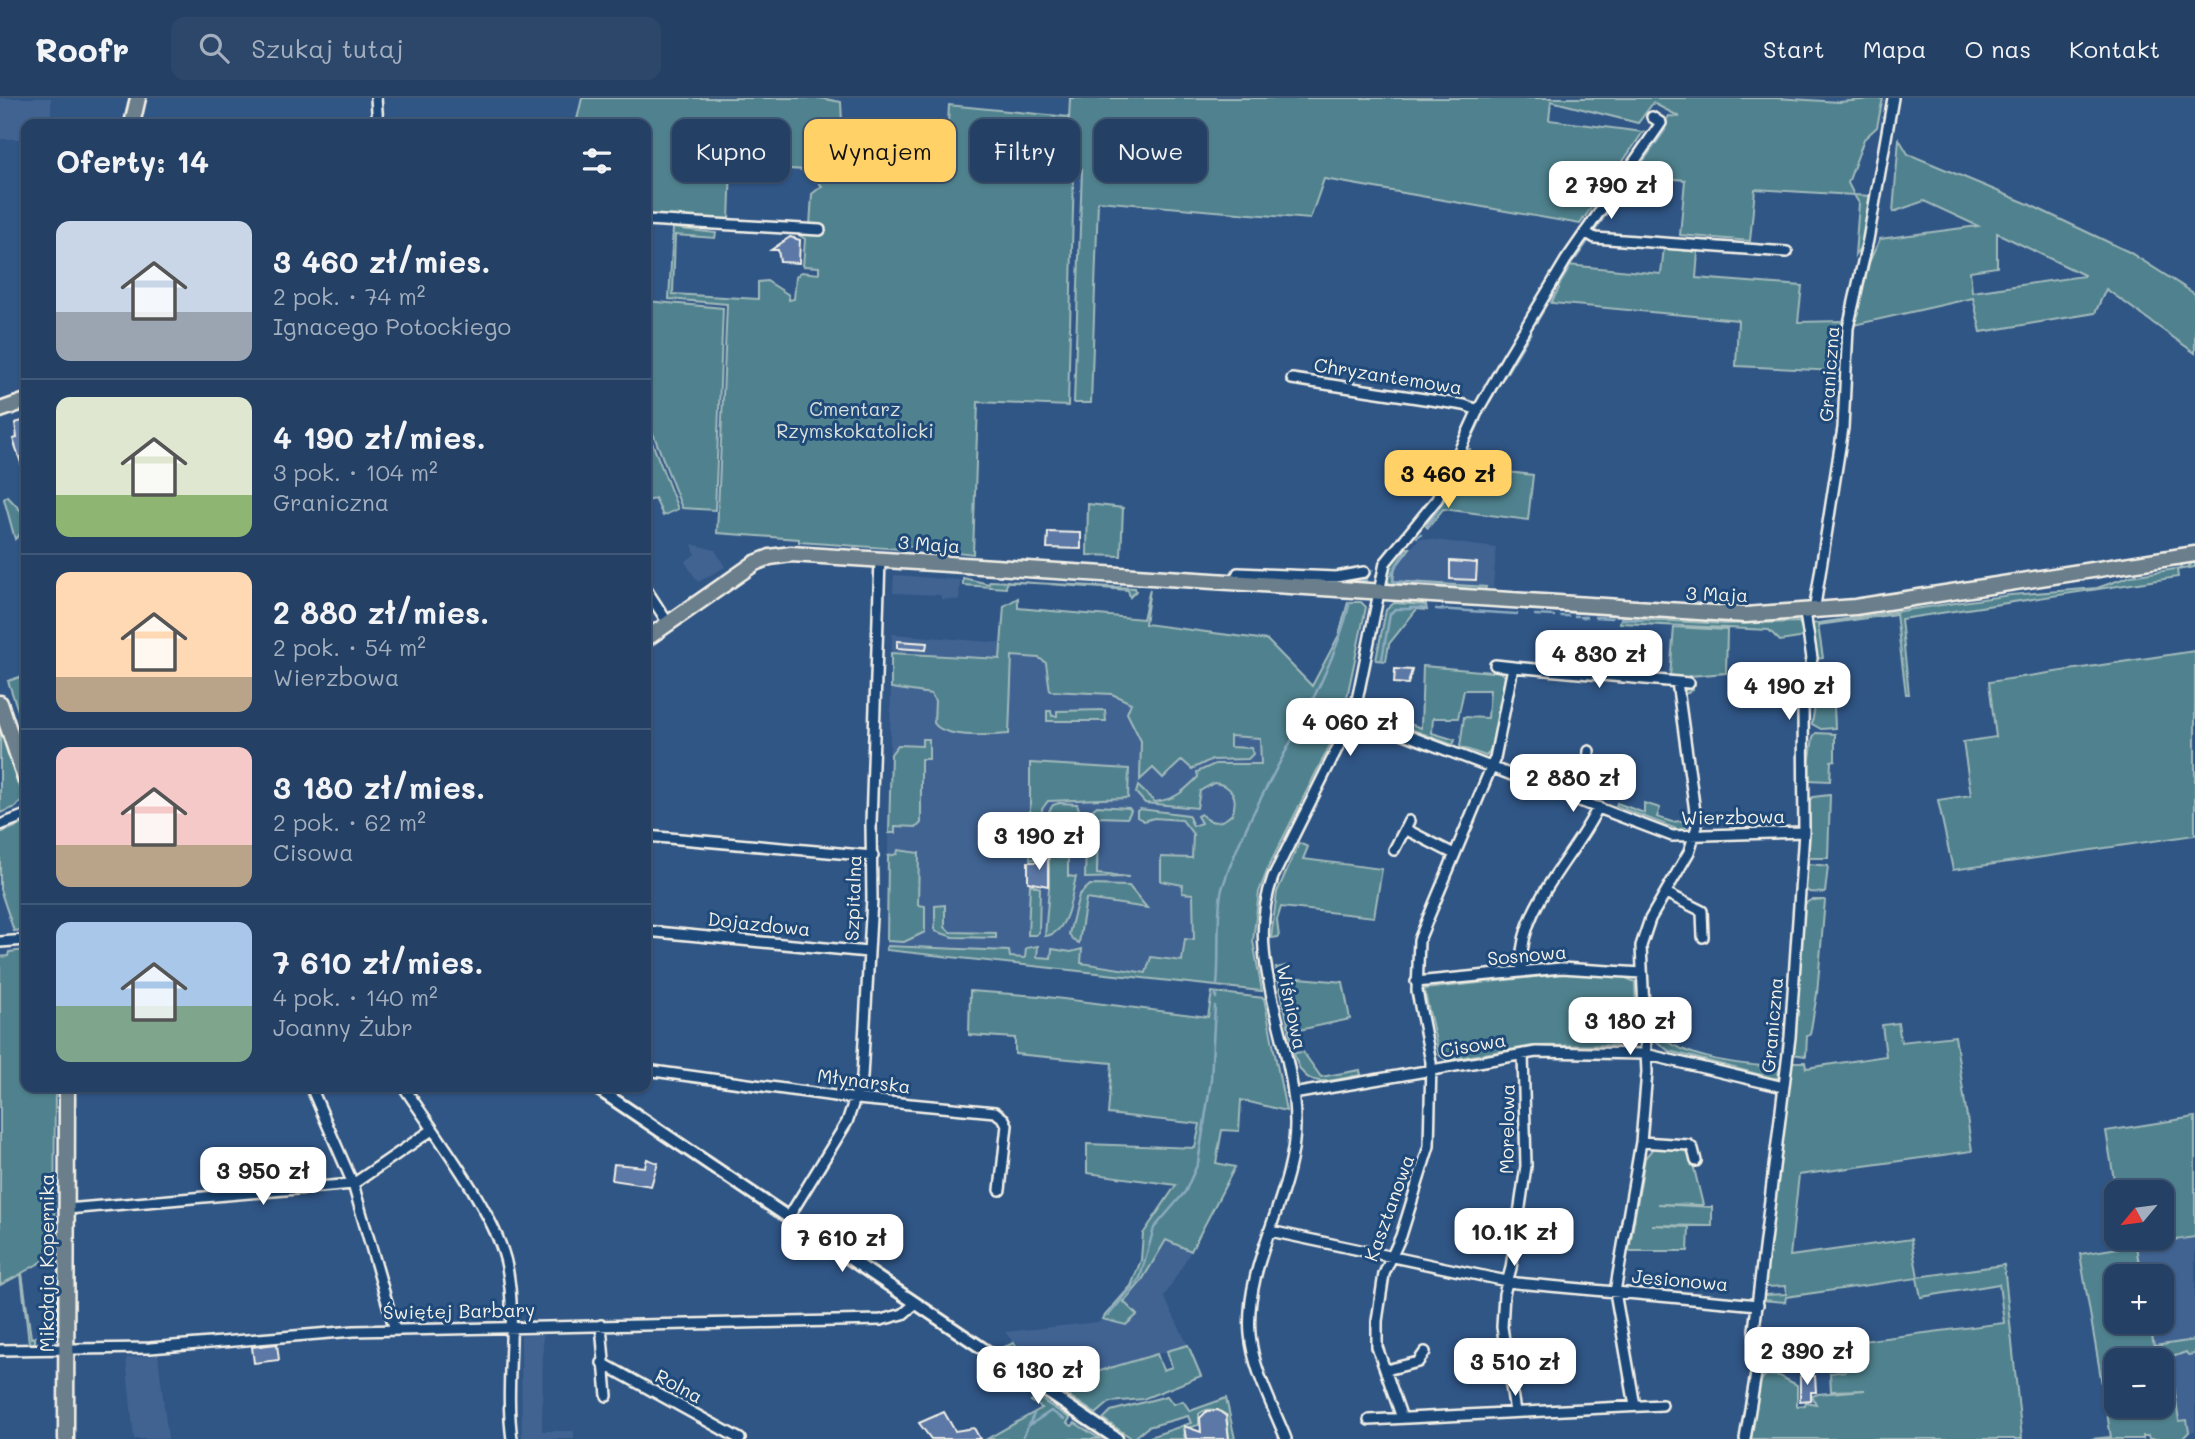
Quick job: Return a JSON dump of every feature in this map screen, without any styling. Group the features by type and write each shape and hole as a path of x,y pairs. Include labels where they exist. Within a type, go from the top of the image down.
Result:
{"main road":[{"path":"133,119 138,98"},
{"path":"0,410 21,403"},
{"name":"3 Maja","path":"651,635 738,574 770,556 791,554 1718,614 1810,612 2195,554"},
{"path":"0,703 21,766"},
{"name":"Mikołaja Kopernika","path":"66,1439 67,1092"}],"street":[{"path":"376,98 378,119"},
{"name":"Graniczna","path":"1745,1439 1758,1362 1754,1339 1783,1087 1804,832 1803,706 1812,658 1810,612 1843,428 1848,328 1868,240 1893,98"},
{"name":"Wiśniowa","path":"1286,1439 1255,1359 1250,1331 1252,1296 1293,1144 1296,1120 1264,954 1263,914 1273,877 1354,715 1387,560 1437,499 1478,410 1586,232 1661,123 1652,117"},
{"path":"651,220 820,230"},
{"path":"1586,232 1595,238 1787,252"},
{"name":"Chryzantemowa","path":"1292,379 1464,405 1478,410"},
{"name":"Szpitalna","path":"788,1218 843,1130 857,1099 863,1070 873,856 880,560"},
{"name":"3 Maja","path":"1234,583 1238,573 1336,577 1364,572"},
{"path":"651,597 668,623"},
{"path":"1495,666 1689,683"},
{"name":"Kasztanowa","path":"1402,1418 1377,1347 1377,1321 1384,1274 1427,1156 1431,1070 1416,982 1421,932 1491,767 1513,667"},
{"path":"1635,1406 1615,1292 1641,1142 1647,1072 1642,973 1644,933 1695,837 1697,821 1677,682"},
{"name":"Wierzbowa","path":"1354,715 1672,836 1804,832"},
{"path":"1585,802 1589,751"},
{"path":"1522,972 1523,951 1535,912 1598,807"},
{"path":"0,825 21,817"},
{"path":"1394,850 1407,825 1454,854"},
{"path":"651,836 873,856"},
{"path":"1665,893 1702,912 1703,937"},
{"name":"Dojazdowa","path":"651,931 868,952"},
{"path":"0,942 21,940"},
{"name":"Sosnowa","path":"1416,982 1569,967 1642,973"},
{"name":"Cisowa","path":"1293,1094 1523,1054 1645,1054 1783,1087"},
{"name":"Morelowa","path":"1515,1412 1502,1332 1507,1282 1526,1167 1523,1054"},
{"name":"Młynarska","path":"651,1071 857,1099 1001,1115 1007,1125 1000,1189"},
{"path":"313,1092 354,1184 395,1330"},
{"path":"407,1092 499,1241 509,1280 512,1439"},
{"path":"601,1092 1117,1439"},
{"path":"67,1209 354,1184 432,1130"},
{"path":"1641,1142 1689,1145 1696,1161"},
{"name":"Jesionowa","path":"1270,1231 1507,1282 1758,1305"},
{"name":"Świętej Barbary","path":"0,1350 150,1348 395,1330 881,1320 903,1314 915,1304"},
{"path":"601,1325 602,1363 607,1396"},
{"path":"1386,1370 1422,1360 1425,1352"},
{"name":"Rolna","path":"602,1363 740,1439"},
{"path":"1369,1420 1662,1405"}],"shaded area":[{"path":"0,98 51,98 51,119 21,119 21,139 0,139"},
{"path":"1420,538 1496,548 1493,588 1393,581 1400,560"},
{"path":"692,544 715,550 725,567 698,582 685,562 695,554"},
{"path":"894,575 960,580 959,600 941,599 941,595 893,593"},
{"path":"892,634 1003,643 1267,640 1313,687 1214,985 886,950"},
{"path":"2195,1237 2195,1432 2169,1434 2167,1418 2174,1418 2174,1348 2154,1348 2151,1334 2174,1334 2174,1264 2139,1264 2137,1250 2174,1250 2174,1240"},
{"path":"1166,1239 1191,1251 1164,1297 1188,1345 1063,1382 1026,1358 1005,1332 1098,1322 1109,1318 1141,1282"},
{"path":"543,1335 542,1431 574,1431 574,1439 522,1439 521,1336"},
{"path":"158,1355 168,1439 134,1439 126,1358"}],"green space":[{"name":"Cmentarz Rzymskokatolicki","path":"582,98 820,98 841,102 842,119 804,119 804,170 790,169 790,119 672,119 672,182 730,182 729,221 651,216 651,119 577,119"},
{"path":"1070,98 1776,98 1839,102 1883,98 1877,127 1864,139 1848,183 1854,195 1755,189 1750,241 1680,235 1685,180 1635,175 1617,201 1615,200 1635,167 1639,168 1643,163 1641,159 1669,116 1680,117 1653,103 1638,123 1551,101 1549,120 1643,132 1580,224 1324,179 1310,219 1098,201 1091,403 1074,403 1082,169 1080,119 1069,119"},
{"name":"Cmentarz Rzymskokatolicki","path":"949,105 1068,117 970,119 970,182 1074,182 1068,406 978,402 973,554 900,545 900,549 717,533 727,304 669,299 673,228 716,233 715,238 675,235 673,294 758,299 758,282 767,281 789,295 789,300 794,299 796,277 801,272 819,274 819,267 803,266 805,239 797,234 775,232 810,226 812,194 822,186 818,182 956,182 956,119 948,119"},
{"path":"1899,139 1908,154 2026,203 2129,252 2195,294 2195,353 2106,289 2095,313 1981,332 1973,298 1854,325 1866,269 1880,239 1978,226 1924,201 1893,212","holes":["1997,233 2084,275 1972,292 1970,271 1997,267"]},
{"path":"1854,195 1871,196 1865,241 1855,255 1859,203"},
{"path":"1664,248 1698,252 1696,278 1802,286 1798,322 1842,321 1836,371 1736,366 1738,320 1551,303 1559,288 1556,284 1568,265 1661,274"},
{"path":"651,301 723,308 715,510 682,508 651,428"},
{"path":"651,440 678,509 663,516 655,498 651,500"},
{"path":"1465,449 1470,449 1463,467 1533,475 1528,520 1443,509 1428,528 1426,526 1447,490 1452,490 1455,484 1451,481"},
{"path":"7,496 21,511 21,533 15,539 4,499"},
{"path":"1088,504 1123,508 1121,556 1087,555"},
{"path":"1410,548 1395,568 1393,581 1486,587 1484,593 1391,586 1386,578 1393,560"},
{"path":"2195,560 2195,567 2177,570 2178,577 1901,619 1909,694 1906,694 1896,614 1818,625 1823,658 1817,659 1815,656 1811,624 2010,595 2097,588 2131,576 2188,567"},
{"path":"963,578 989,584 990,581 1007,582 1006,588 963,585"},
{"path":"1038,583 1135,588 1136,591 1130,597 1128,590"},
{"path":"1150,589 1145,624 1267,640 1312,686 1339,635 1348,602 1361,602 1366,607 1342,721 1269,866 1259,892 1253,941 1262,991 886,950 887,946 1009,951 1010,957 1025,958 1026,948 1038,946 1037,957 1051,958 1052,949 1071,952 1082,949 1081,963 1146,973 1151,957 1182,961 1185,939 1194,940 1193,894 1182,893 1183,885 1161,881 1161,857 1192,858 1193,834 1182,820 1154,818 1144,821 1137,817 1137,811 1140,809 1188,815 1193,826 1201,823 1197,816 1201,814 1213,821 1228,817 1234,808 1234,797 1225,786 1214,783 1200,791 1197,808 1145,803 1136,793 1138,786 1155,802 1179,794 1198,777 1197,772 1215,764 1261,764 1260,738 1230,736 1230,747 1251,748 1253,754 1248,759 1210,760 1192,769 1182,760 1163,778 1153,768 1140,780 1141,741 1127,713 1131,703 1112,694 1050,691 1046,663 1039,658 1012,656 1009,734 968,735 947,732 934,723 935,701 931,694 891,688 891,653 1000,659 1004,606 1018,598 1018,608 1143,619"},
{"path":"1394,603 1426,605 1427,610 1417,609 1389,644 1386,661 1376,660 1386,610"},
{"path":"1621,618 1725,624 1799,622 1805,634 1799,638 1780,641 1769,630 1620,623"},
{"path":"1674,627 1727,630 1726,673 1690,676 1693,689 1684,695 1686,716 1683,692 1689,687 1690,679 1670,677"},
{"path":"2195,651 2195,835 1953,870 1938,800 1971,795 1963,742 1996,737 1989,682"},
{"path":"1423,666 1492,672 1495,669 1505,676 1493,746 1486,756 1460,747 1464,717 1488,718 1490,690 1464,690 1458,718 1433,718 1432,733 1455,740 1453,745 1400,725 1402,721 1421,728"},
{"path":"21,677 21,719 8,681"},
{"path":"1828,685 1828,706 1834,706 1835,728 1821,729 1812,724 1818,687"},
{"path":"1105,710 1106,721 1047,721 1047,711 1051,711 1052,716 1057,716 1057,711"},
{"path":"0,724 21,784 21,801 16,807 0,813"},
{"path":"1816,733 1835,734 1835,760 1831,761 1830,781 1807,780 1813,737"},
{"path":"922,739 929,739 929,759 921,759 921,823 917,827 895,826 895,833 889,833 891,754 898,745 922,746"},
{"path":"1030,763 1129,769 1128,798 1048,801 1042,809 1043,856 1030,860"},
{"path":"1830,795 1828,858 1810,858 1807,855 1808,801 1813,797"},
{"path":"1617,803 1644,813 1644,803 1660,808 1657,817 1672,822 1690,820 1686,827 1679,830 1616,806"},
{"path":"1077,804 1080,812 1062,813 1061,858 1068,858 1068,876 1076,877 1064,921 1053,934 1045,936 1049,888 1049,811 1053,805"},
{"path":"1097,806 1129,808 1131,811 1127,818 1098,817 1097,874 1129,877 1085,878 1087,814"},
{"path":"21,825 21,930 14,931 0,889 0,833"},
{"path":"1299,843 1308,847 1303,859 1382,869 1374,917 1281,907 1277,920 1279,937 1271,938 1277,892"},
{"path":"898,850 919,853 918,905 925,906 925,932 904,942 887,941 888,856 897,854"},
{"path":"1805,866 1828,866 1825,893 1809,892 1804,887"},
{"path":"1030,884 1040,888 1039,932 1036,935 1028,935"},
{"path":"1090,885 1129,886 1147,908 1086,899 1079,943 1069,934 1079,895"},
{"path":"1811,900 1825,900 1817,994 1810,1035 1807,1036 1806,1056 1791,1054 1803,905"},
{"path":"945,905 945,927 950,932 996,933 996,938 953,937 935,931 935,906"},
{"path":"21,951 21,1092 55,1092 54,1255 22,1273 31,1338 35,1337 35,1343 29,1343 21,1274 0,1285 0,957 8,956 9,952"},
{"path":"1286,966 1289,977 1343,982 1350,1019 1299,1030 1300,1037 1291,1039 1276,968"},
{"path":"1571,973 1624,977 1635,982 1637,1035 1631,1045 1533,1046 1446,1060 1439,1055 1424,989"},
{"path":"970,991 1039,996 1208,1017 1212,992 1264,998 1286,1111 1241,1100 1239,1131 1222,1130 1216,1163 1235,1167 1191,1251 1166,1240 1141,1282 1124,1302 1137,1315 1126,1325 1102,1319 1131,1286 1141,1260 1143,1234 1176,1185 1087,1173 1087,1144 1195,1148 1200,1124 1108,1114 1112,1063 1015,1054 1015,1038 969,1035"},
{"path":"1898,1023 1901,1042 1955,1036 1972,1151 1799,1175 1790,1256 1911,1239 1918,1277 2004,1265 2022,1439 1749,1439 1758,1384 1766,1375 1780,1376 1797,1385 1797,1406 1805,1405 1806,1402 1816,1404 1812,1396 1818,1394 1865,1390 1831,1391 1830,1373 1845,1371 1846,1352 1813,1354 1814,1367 1767,1367 1763,1360 1767,1330 1778,1331 1775,1352 2004,1323 1999,1284 1921,1297 1917,1278 1786,1297 1785,1302 1762,1300 1764,1295 1786,1294 1786,1286 1764,1285 1791,1062 1805,1062 1806,1068 1886,1056 1882,1025"},
{"path":"1650,1027 1655,1027 1655,1033 1683,1049 1715,1059 1749,1065 1782,1067 1784,1044 1787,1045 1784,1069 1779,1069 1778,1078 1773,1078 1669,1051 1652,1038"},
{"path":"1303,1052 1321,1077 1360,1070 1361,1075 1328,1081 1311,1079 1298,1066 1294,1053"},
{"path":"2195,1117 2195,1237 2174,1240 2174,1180 2114,1180 2106,1131"},
{"path":"1654,1147 1687,1148 1703,1205 1658,1204 1712,1207 1712,1226 1652,1225 1689,1227 1688,1251 1629,1251 1645,1158"},
{"path":"2106,1250 2137,1250 2139,1264 2104,1264 2104,1334 2152,1334 2154,1346 2195,1340 2195,1354 2188,1355 2186,1352 2174,1356 2174,1348 2104,1348 2104,1396 2080,1254"},
{"path":"1014,1343 1026,1358 1063,1382 1157,1354 1163,1370 1172,1367 1167,1351 1188,1345 1201,1376 1143,1399 1110,1402 1096,1414 999,1349"},
{"path":"2174,1386 2179,1421 2187,1420 2189,1432 2182,1439 2149,1439 2148,1436 2143,1436 2143,1439 2091,1439 2111,1437 2108,1418 2174,1418"},
{"path":"1167,1396 1173,1404 1183,1401 1190,1411 1226,1398 1235,1439 1229,1439 1227,1415 1220,1411 1205,1410 1199,1414 1199,1425 1183,1429 1185,1439 1144,1439 1191,1423 1188,1416 1148,1427 1133,1439 1103,1419 1111,1411"},
{"path":"1037,1397 1070,1418 1067,1423 1072,1426 1075,1423 1100,1439 987,1439 1042,1408 1031,1401"}],"building":[{"path":"790,237 800,240 799,263 780,262 778,250 771,250"},
{"path":"21,421 21,463 13,439 17,438 15,423"},
{"path":"1048,532 1081,533 1081,549 1047,548"},
{"path":"1450,561 1477,563 1476,580 1450,579"},
{"path":"897,641 927,643 926,650 897,648"},
{"path":"1395,669 1412,670 1408,684 1394,683"},
{"path":"1038,858 1048,858 1048,886 1028,882 1028,862 1038,862"},
{"path":"647,1159 658,1163 651,1186 612,1180 614,1164 645,1167"},
{"path":"277,1344 279,1360 254,1363 252,1347"},
{"path":"1800,1376 1815,1376 1816,1392 1811,1392 1811,1400 1800,1401"},
{"path":"1218,1410 1226,1416 1229,1439 1186,1439 1184,1426 1201,1432 1200,1418 1207,1411"},
{"path":"944,1412 955,1431 974,1428 980,1439 931,1439 919,1423"}],"waterway":[{"path":"1644,160 1665,130"},
{"path":"1616,199 1637,169"},
{"path":"1594,232 1610,208"},
{"path":"1576,258 1588,241"},
{"path":"1559,285 1570,267"},
{"path":"1549,301 1554,294"},
{"path":"1536,323 1543,311"},
{"path":"1504,377 1531,332"},
{"path":"1490,401 1498,387"},
{"path":"1471,440 1480,421"},
{"path":"1454,482 1467,450"},
{"path":"1428,525 1449,492"},
{"path":"1417,537 1421,534"},
{"path":"1405,551 1392,573 1394,582 1483,590"},
{"path":"1354,581 1366,580 1372,570"},
{"path":"1494,591 1553,595"},
{"path":"1217,985 1222,889 1252,816 1325,674 1350,602"},
{"path":"1410,608 1426,608"},
{"path":"1382,659 1390,614 1395,609 1410,609"},
{"path":"1436,609 1517,614"},
{"path":"1535,615 1554,616"},
{"path":"1561,616 1568,616"},
{"path":"1580,617 1586,617"},
{"path":"1595,617 1612,618"},
{"path":"1622,619 1643,620"},
{"path":"1216,993 1216,998"},
{"path":"1108,1316 1140,1278 1154,1228 1185,1192 1198,1163 1211,1080 1215,1006"},
{"path":"1028,1426 1051,1411 1064,1419"},
{"path":"1022,1439 1034,1414"}]}
